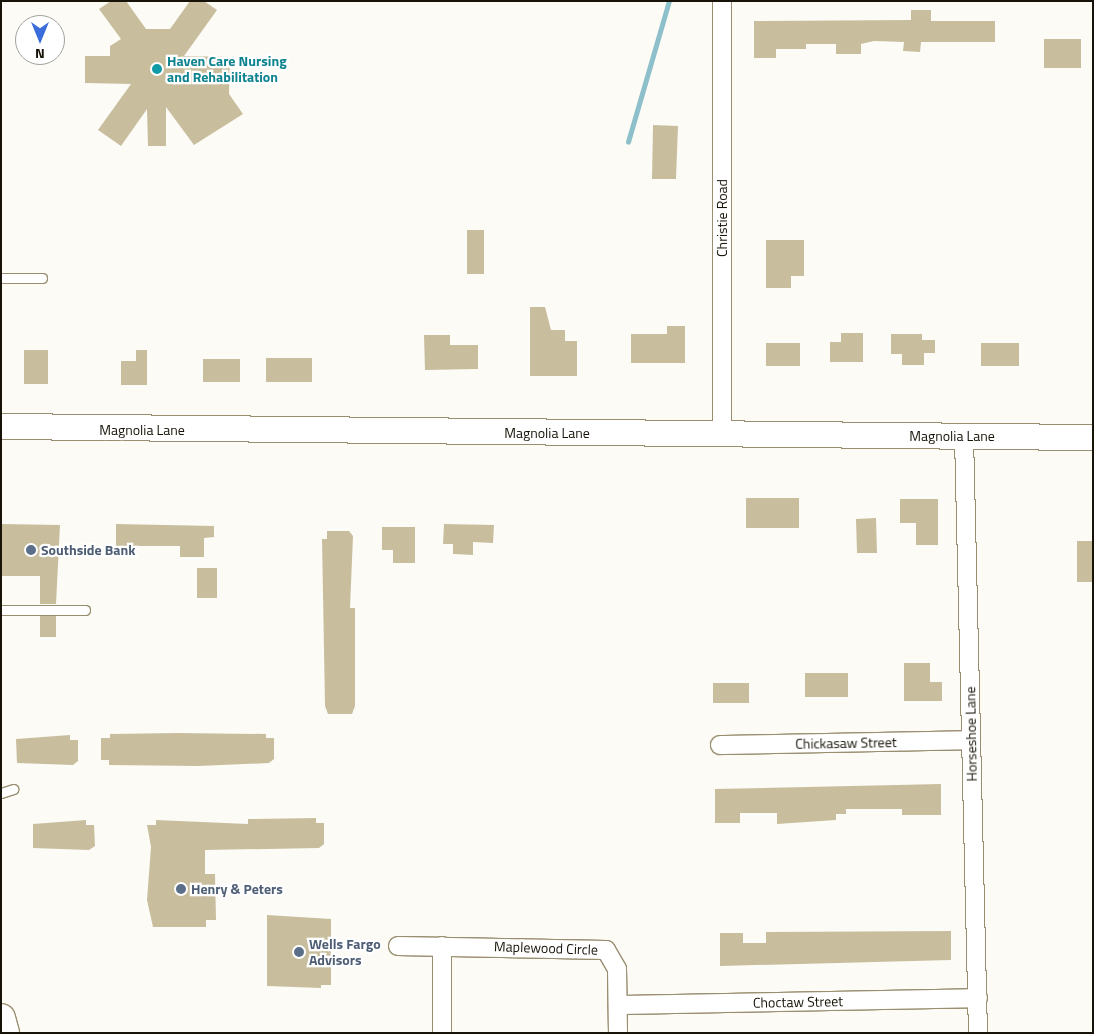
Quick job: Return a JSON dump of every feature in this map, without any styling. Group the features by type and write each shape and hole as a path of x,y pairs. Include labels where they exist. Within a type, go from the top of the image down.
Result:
{"main road":[{"name":"Magnolia Lane","path":"1,426 1093,437"},
{"path":"1,1018 5,1033"}],"street":[{"name":"Christie Road","path":"722,1 722,434"},
{"name":"Horseshoe Lane","path":"964,436 978,1033"},
{"name":"Chickasaw Street","path":"720,745 971,740"},
{"name":"Maplewood Circle","path":"398,946 606,950 616,960 618,1033"},
{"path":"442,946 442,1033"},
{"name":"Choctaw Street","path":"618,1005 978,998"}],"lane":[{"path":"1,278 42,278"},
{"path":"1,610 84,610"},
{"path":"1,793 13,789"}],"building":[{"name":"Haven Care Nursing and Rehabilitation","path":"111,1 126,1 146,29 170,29 190,1 204,1 217,10 184,56 230,57 229,94 243,114 194,145 166,107 166,146 148,146 147,109 121,146 98,130 131,84 85,83 85,56 110,56 110,46 121,39 99,9"},
{"path":"911,10 931,10 931,21 995,21 995,42 921,42 920,52 903,51 904,42 874,41 861,44 861,54 836,54 836,44 806,44 806,49 776,49 776,58 754,58 754,21 911,20"},
{"path":"1044,39 1081,39 1081,68 1044,68"},
{"path":"653,125 678,126 676,179 652,179"},
{"path":"467,230 484,230 484,274 467,274"},
{"path":"766,240 804,240 804,276 791,276 791,288 766,288"},
{"path":"530,307 545,307 551,330 565,330 565,341 577,341 577,376 530,376"},
{"path":"667,326 685,326 685,363 631,363 631,334 667,334"},
{"path":"841,333 863,333 863,362 830,362 830,342 841,342"},
{"path":"891,334 922,334 922,340 935,340 935,353 924,353 924,365 902,365 902,354 891,354"},
{"path":"424,335 450,335 450,345 478,345 478,369 425,370"},
{"path":"766,343 800,343 800,366 766,366"},
{"path":"981,343 1019,343 1019,366 981,366"},
{"path":"24,350 48,350 48,384 24,384"},
{"path":"136,350 147,350 147,385 121,385 121,361 136,361"},
{"path":"266,358 312,358 312,382 266,382"},
{"path":"203,359 240,359 240,382 203,382"},
{"path":"746,498 799,498 799,528 746,528"},
{"path":"900,499 938,499 938,545 916,545 916,523 900,523"},
{"path":"876,518 877,553 857,553 856,519"},
{"name":"Southside Bank","path":"1,524 60,525 56,604 40,604 40,576 1,576"},
{"path":"116,524 214,526 214,537 204,538 204,557 180,557 180,546 116,546"},
{"path":"444,524 494,525 493,543 473,542 473,555 453,554 453,544 443,544"},
{"path":"382,527 415,527 415,563 393,563 393,550 382,550"},
{"path":"327,531 349,531 353,536 350,608 355,608 355,706 352,714 328,714 325,706 322,539 327,539"},
{"path":"1077,541 1093,541 1093,582 1077,582"},
{"path":"197,568 217,568 217,598 197,598"},
{"path":"40,616 56,616 56,637 40,637"},
{"path":"904,663 930,663 930,682 942,682 942,701 904,701"},
{"path":"805,673 848,673 848,697 805,697"},
{"path":"713,683 749,683 749,703 713,703"},
{"path":"110,734 266,734 266,738 274,738 274,759 269,763 198,766 109,765 109,760 101,760 101,738 110,738"},
{"path":"70,735 70,740 78,740 78,761 73,765 17,763 16,739"},
{"path":"941,784 941,815 902,815 902,809 846,809 846,814 836,814 836,820 777,824 777,813 740,813 740,823 715,823 715,789"},
{"path":"316,818 316,823 324,823 324,844 319,848 205,850 205,874 215,874 216,920 206,920 206,927 153,927 147,900 151,847 147,825 156,825 156,820 248,824 248,819"},
{"path":"86,820 86,825 94,825 95,846 89,850 33,848 33,824"},
{"name":"Wells Fargo Advisors","path":"267,915 331,919 331,985 321,985 321,988 267,986"},
{"path":"951,931 951,960 720,966 720,933 743,933 743,943 766,943 766,932"}],"waterway":[{"path":"628,142 669,1"}],"place":[{"name":"Haven Care Nursing and Rehabilitation","path":"157,69"},
{"name":"Southside Bank","path":"31,550"},
{"name":"Henry & Peters","path":"181,889"},
{"name":"Wells Fargo Advisors","path":"299,952"}]}
